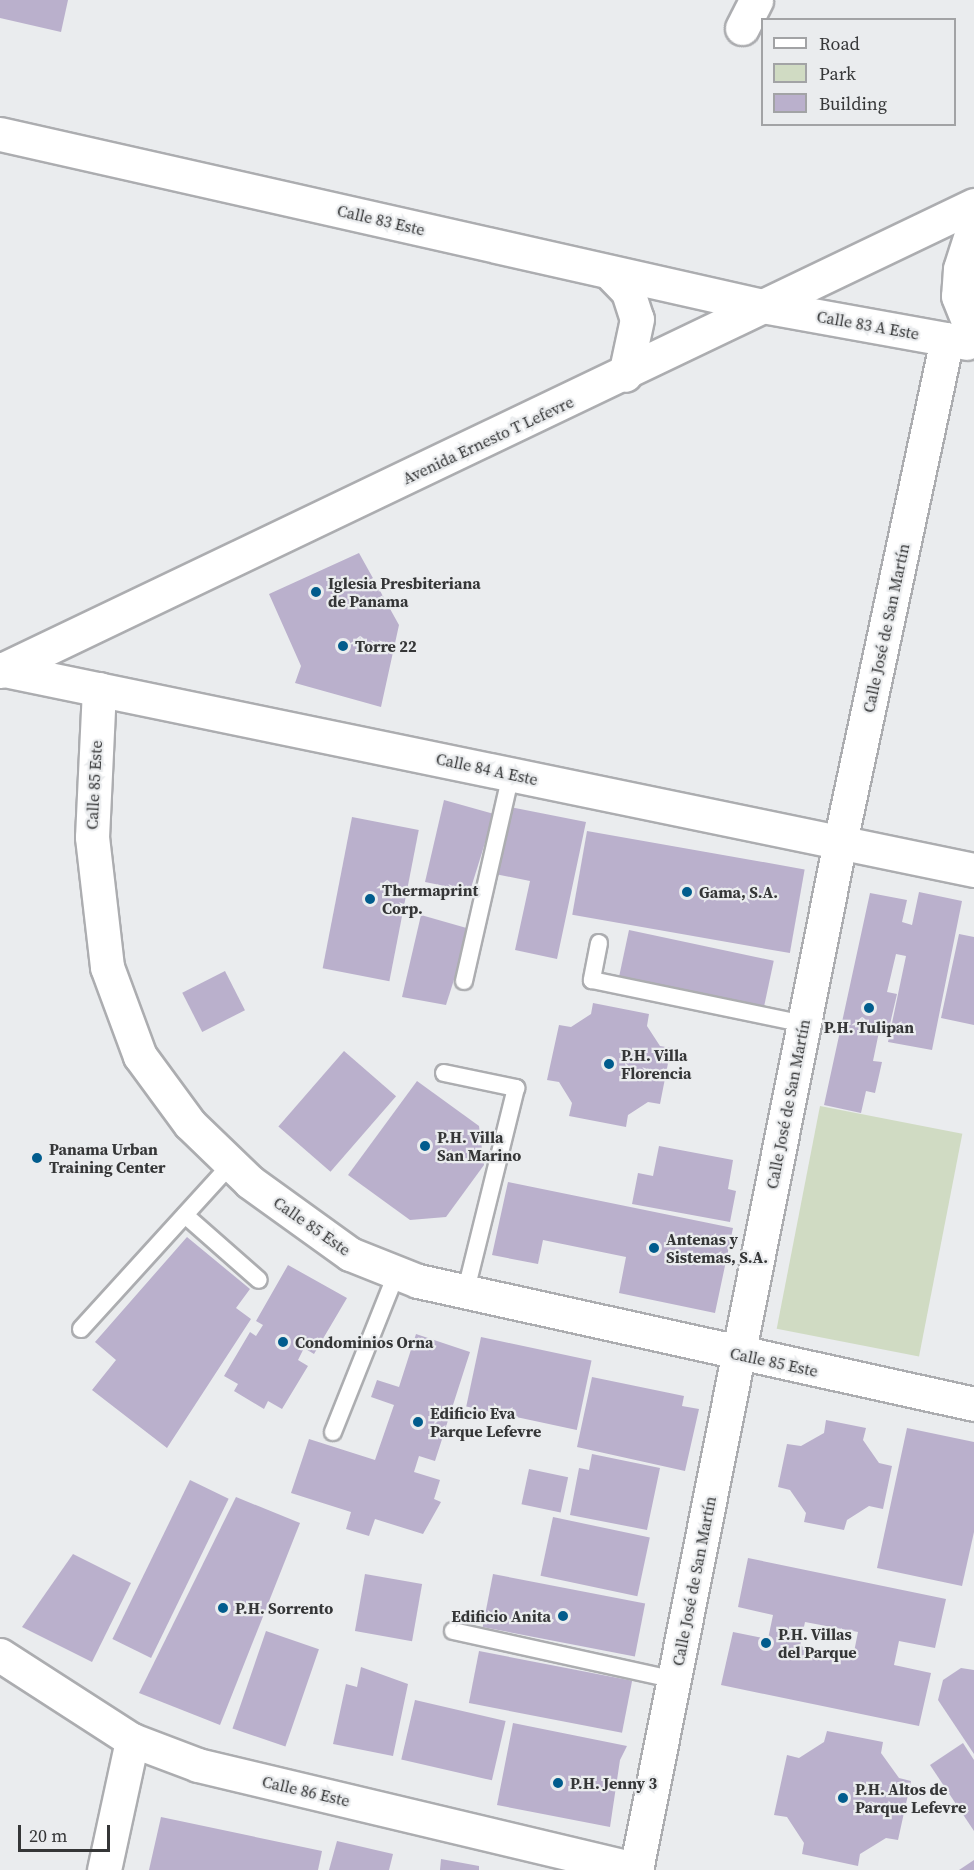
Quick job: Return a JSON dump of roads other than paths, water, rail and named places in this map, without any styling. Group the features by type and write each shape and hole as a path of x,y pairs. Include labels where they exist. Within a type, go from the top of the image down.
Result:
{"street":[{"name":"Calle 83 Este","path":"0,134 762,306"},
{"name":"Avenida Ernesto T Lefevre","path":"1,670 625,375 762,306 974,205"},
{"path":"965,340 958,296 960,269 974,225"},
{"path":"609,272 628,292 637,318 625,375"},
{"name":"Calle 83 A Este","path":"762,306 965,340"},
{"name":"Calle José de San Martín","path":"636,1869 740,1355 840,842 965,340"},
{"name":"Calle 84 A Este","path":"1,670 974,870"},
{"name":"Calle 85 Este","path":"99,689 92,837 106,967 140,1056 190,1124 231,1164 350,1254 465,1294 974,1404"},
{"name":"Calle 86 Este","path":"0,1655 132,1740 198,1765 636,1869"},
{"path":"104,1870 132,1740"}],"lane":[{"path":"464,981 511,774"},
{"path":"599,943 592,980 804,1023"},
{"path":"444,1073 516,1089 465,1294"},
{"path":"81,1329 231,1164"},
{"path":"185,1215 259,1280"},
{"path":"333,1432 397,1272"},
{"path":"453,1631 675,1680"}],"place":[{"name":"Iglesia Presbiteriana de Panama","path":"316,592"},
{"name":"Torre 22","path":"343,646"},
{"name":"Gama, S.A.","path":"687,892"},
{"name":"Thermaprint Corp.","path":"370,899"},
{"name":"P.H. Tulipan","path":"869,1008"},
{"name":"P.H. Villa Florencia","path":"609,1064"},
{"name":"P.H. Villa San Marino","path":"425,1146"},
{"name":"Panama Urban Training Center","path":"37,1158"},
{"name":"Antenas y Sistemas, S.A.","path":"654,1248"},
{"name":"Condominios Orna","path":"283,1342"},
{"name":"Edificio Eva Parque Lefevre","path":"418,1422"},
{"name":"P.H. Sorrento","path":"223,1608"},
{"name":"Edificio Anita","path":"563,1616"},
{"name":"P.H. Villas del Parque","path":"766,1643"},
{"name":"P.H. Jenny 3","path":"558,1783"},
{"name":"P.H. Altos de Parque Lefevre","path":"843,1798"}]}
